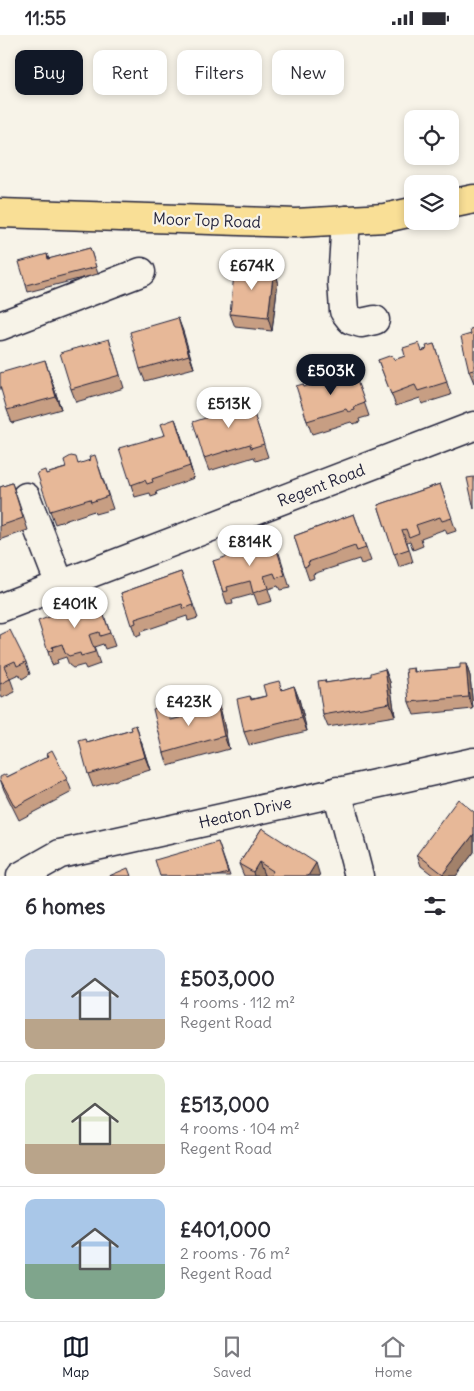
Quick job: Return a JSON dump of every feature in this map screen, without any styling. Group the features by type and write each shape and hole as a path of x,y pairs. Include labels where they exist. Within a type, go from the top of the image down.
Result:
{"main road":[{"path":"459,202 474,199"},
{"name":"Moor Top Road","path":"0,213 296,223 385,217 404,213"}],"street":[{"path":"346,220 342,282 344,311 350,320 360,323 375,320"},
{"path":"0,327 141,273"},
{"name":"Regent Road","path":"0,608 474,426"},
{"path":"26,497 60,585"},
{"name":"Heaton Drive","path":"21,876 60,854 474,762"},
{"path":"337,791 359,876"}],"building":[{"path":"90,248 96,267 26,285 19,262 47,254 48,259"},
{"path":"235,264 274,268 268,318 230,314"},
{"path":"178,318 189,355 140,369 130,332"},
{"path":"474,328 474,370 469,371 461,337 471,334 470,329"},
{"path":"109,339 120,375 71,389 60,353"},
{"path":"419,343 422,351 427,349 426,346 434,344 447,382 418,391 415,385 391,394 378,360 392,355 394,360 405,356 403,348"},
{"path":"45,360 56,397 7,410 0,386 0,373"},
{"path":"352,367 365,403 354,407 355,410 348,412 346,409 307,421 296,386 303,384 304,387 347,373 346,370"},
{"path":"235,399 236,403 249,399 264,444 251,448 250,444 204,458 193,422 221,413 218,405"},
{"path":"175,419 190,466 152,479 153,482 147,484 145,480 131,485 119,448 165,435 161,424"},
{"path":"95,455 108,496 91,502 90,499 50,511 37,473 45,470 46,474 66,468 64,460 71,456 76,457 78,464 90,460 89,457"},
{"path":"474,477 474,509 467,478"},
{"path":"12,483 23,518 0,526 0,487"},
{"path":"440,484 452,518 442,521 440,517 416,525 419,533 409,537 406,529 402,530 409,549 394,554 378,505"},
{"path":"354,514 366,548 357,551 355,546 308,562 309,565 304,567 294,536"},
{"path":"274,541 285,575 276,578 274,573 264,576 268,588 253,593 250,581 227,587 228,591 223,592 213,561"},
{"path":"181,572 193,605 184,609 182,604 135,619 136,623 131,625 121,593"},
{"path":"98,599 110,633 100,636 99,632 89,635 95,652 81,656 80,653 69,656 65,653 62,644 52,647 53,650 48,652 38,621"},
{"path":"10,630 26,662 17,666 15,661 4,666 10,679 0,684 0,635"},
{"path":"460,664 466,664 469,697 409,702 406,669 414,668 414,672 460,668"},
{"path":"385,669 390,703 323,715 318,681 325,680 325,683 371,676 371,673"},
{"path":"279,681 282,690 294,686 302,718 244,732 237,699 250,696 251,700 266,696 263,685"},
{"path":"216,698 224,736 164,753 153,709 166,705 171,720 204,712 202,702"},
{"path":"136,725 145,757 88,774 79,741 86,739 87,743 132,730 131,727"},
{"path":"52,750 67,779 15,807 0,777 6,774 7,777 49,756 47,753"},
{"path":"458,799 474,812 474,834 443,874 417,854"},
{"path":"262,828 316,863 308,876 270,876 273,871 259,862 253,872 239,864"},
{"path":"218,842 228,873 217,876 160,876 155,860"},
{"path":"128,868 131,876 109,876"}]}
